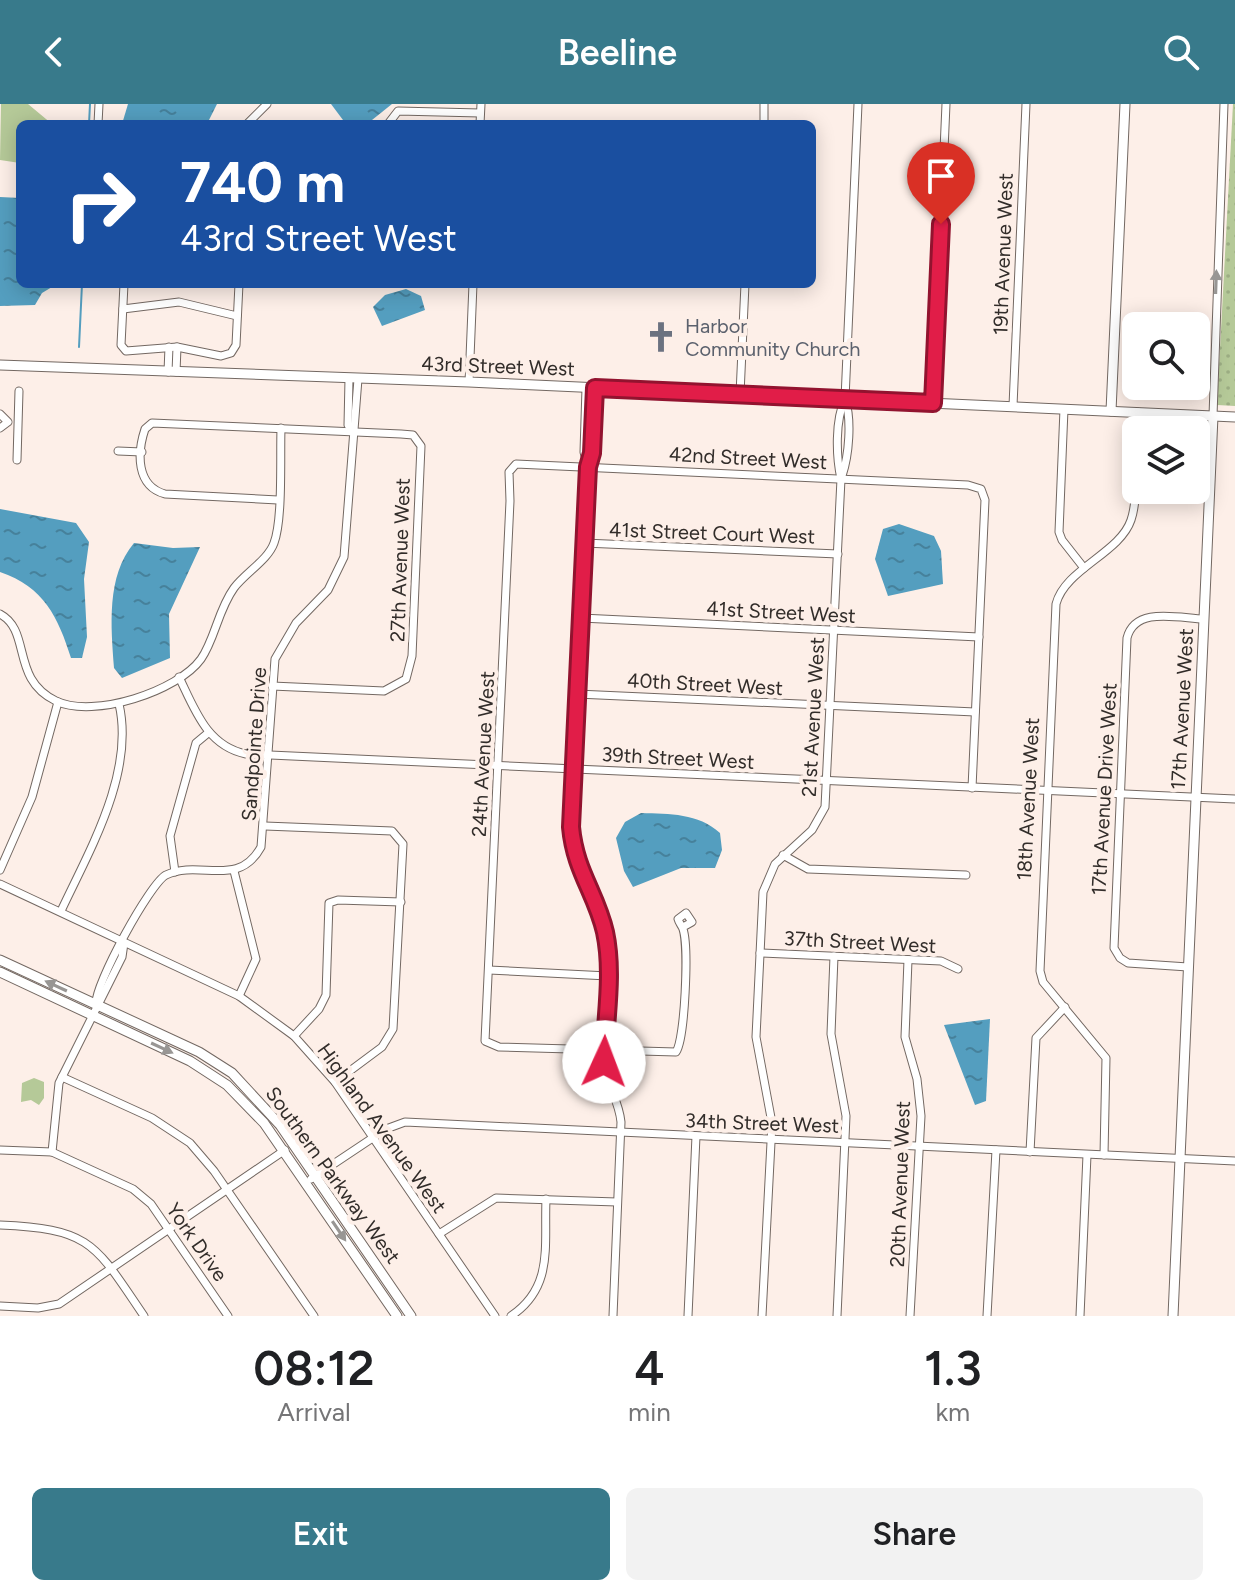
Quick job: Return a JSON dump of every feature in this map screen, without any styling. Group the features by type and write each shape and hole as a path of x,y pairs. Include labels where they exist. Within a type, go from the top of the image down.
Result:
{"street":[{"path":"251,120 267,104"},
{"name":"21st Avenue West","path":"762,1316 772,1111 761,1073 756,1037 764,887 783,855 819,821 828,781 841,479 846,464 848,409 845,399 858,104"},
{"path":"933,403 946,104"},
{"name":"19th Avenue West","path":"1013,406 1026,104"},
{"path":"1111,411 1125,104"},
{"name":"17th Avenue West","path":"1173,1316 1224,104"},
{"path":"389,120 403,110 481,108"},
{"path":"124,288 122,349 139,351 173,347 221,356 235,349 239,288"},
{"path":"469,382 473,288"},
{"path":"740,394 745,288"},
{"path":"123,309 179,302 237,316"},
{"path":"172,372 173,347"},
{"name":"43rd Street West","path":"0,365 469,382 1235,417"},
{"name":"Sandpointe Drive","path":"234,871 248,865 258,853 265,826 272,686 280,647 296,623 328,590 344,557 352,431 356,424 354,379"},
{"path":"591,388 592,453 588,467 577,694 574,852 603,925 608,976 604,1051 606,1074 620,1107 613,1316"},
{"path":"17,460 19,391"},
{"path":"1064,409 1059,532 1084,568"},
{"path":"1138,412 1138,416"},
{"path":"0,414 8,422"},
{"path":"0,428 8,422 18,422"},
{"path":"278,500 165,494 151,488 142,472 143,433 148,426 352,431"},
{"path":"0,614 16,630 21,657 33,682 58,702 94,707 119,704 179,677 200,661 230,594 273,546 281,428"},
{"name":"27th Avenue West","path":"272,686 384,691 403,682 412,656 421,448 417,438 401,434 352,431"},
{"path":"118,451 142,452"},
{"name":"42nd Street West","path":"512,467 588,467 968,485 981,489 985,500 979,637"},
{"name":"24th Avenue West","path":"512,467 509,472 487,1043 604,1051"},
{"name":"18th Avenue West","path":"1104,1155 1106,1058 1043,982 1040,971 1047,791 1056,604 1062,589 1121,535 1131,520 1132,504"},
{"name":"41st Street Court West","path":"584,543 838,554"},
{"name":"41st Street West","path":"581,618 979,637"},
{"name":"17th Avenue Drive West","path":"1188,967 1128,963 1115,952 1120,794 1129,628 1143,618 1204,619"},
{"path":"972,788 979,637"},
{"path":"175,872 170,836 197,739 208,733 179,677"},
{"name":"40th Street West","path":"577,694 975,712"},
{"path":"0,870 36,786 58,702"},
{"path":"61,911 111,791 122,744 119,704"},
{"name":"39th Street West","path":"208,733 230,749 268,756 1235,799"},
{"path":"265,826 392,831 400,836 403,844 393,1029 382,1047 335,1082"},
{"path":"783,855 808,869 966,875"},
{"path":"52,1152 55,1099 62,1077 96,1004 96,993 114,954 125,941 149,890 161,878 175,872 234,871 256,959 239,996"},
{"name":"Highland Avenue West","path":"0,884 239,996 294,1036 335,1082 495,1316"},
{"path":"294,1036 319,1009 326,995 329,903 338,900 401,902"},
{"path":"604,1051 676,1052 681,1041 683,927"},
{"name":"37th Street West","path":"760,953 941,961 958,969"},
{"path":"834,956 831,1034 846,1102 837,1316"},
{"name":"Southern Parkway West","path":"0,960 226,1068 264,1104 397,1316"},
{"name":"20th Avenue West","path":"908,960 905,1037 919,1091 910,1316"},
{"path":"489,970 608,976"},
{"name":"Southern Parkway West","path":"0,972 219,1078 289,1148"},
{"path":"1030,1152 1036,1038 1065,1007"},
{"path":"62,1077 176,1132 202,1156 314,1316"},
{"name":"34th Street West","path":"310,1179 372,1138 405,1122 1235,1161"},
{"path":"688,1316 696,1136"},
{"path":"0,1306 51,1307 289,1148"},
{"name":"York Drive","path":"0,1150 52,1152 133,1189 151,1204 228,1316"},
{"path":"987,1316 996,1150"},
{"path":"1080,1316 1087,1155"},
{"name":"Southern Parkway West","path":"310,1179 411,1316"},
{"path":"439,1234 496,1198 617,1202"},
{"path":"511,1316 533,1298 543,1277 546,1199"},
{"path":"0,1225 60,1231 96,1248 144,1316"}],"green space":[{"path":"1,104 28,104 47,120 16,120 16,162 0,160"},
{"path":"1235,104 1235,406 1217,405"},
{"path":"34,1078 44,1082 44,1098 39,1105 31,1100 21,1102 22,1083"}],"water":[{"path":"128,104 217,104 209,120 123,120"},
{"path":"331,104 392,104 372,120 343,120"},
{"path":"0,197 16,198 16,288 50,288 42,293 35,305 0,306"},
{"path":"406,289 421,296 425,310 382,326 373,307 385,295"},
{"path":"0,509 76,523 89,542 84,579 87,637 82,658 71,658 61,629 38,595 15,578 0,572"},
{"path":"899,524 934,536 941,551 943,584 888,596 875,559 883,529"},
{"path":"134,543 173,548 200,547 169,614 170,658 122,678 114,668 112,602 119,571"},
{"path":"641,813 683,816 711,826 720,833 722,850 715,868 681,868 633,887 624,871 616,838 625,822"},
{"path":"990,1019 986,1101 975,1105 944,1025"}],"waterway":[{"path":"89,120 90,104"},
{"path":"79,347 82,288"}],"place":[{"name":"Harbor Community Church","path":"661,337"}],"route":[{"path":"604,1062 607,947 599,911 579,871 571,827 588,467 592,453 595,388 933,403 941,224"}]}
